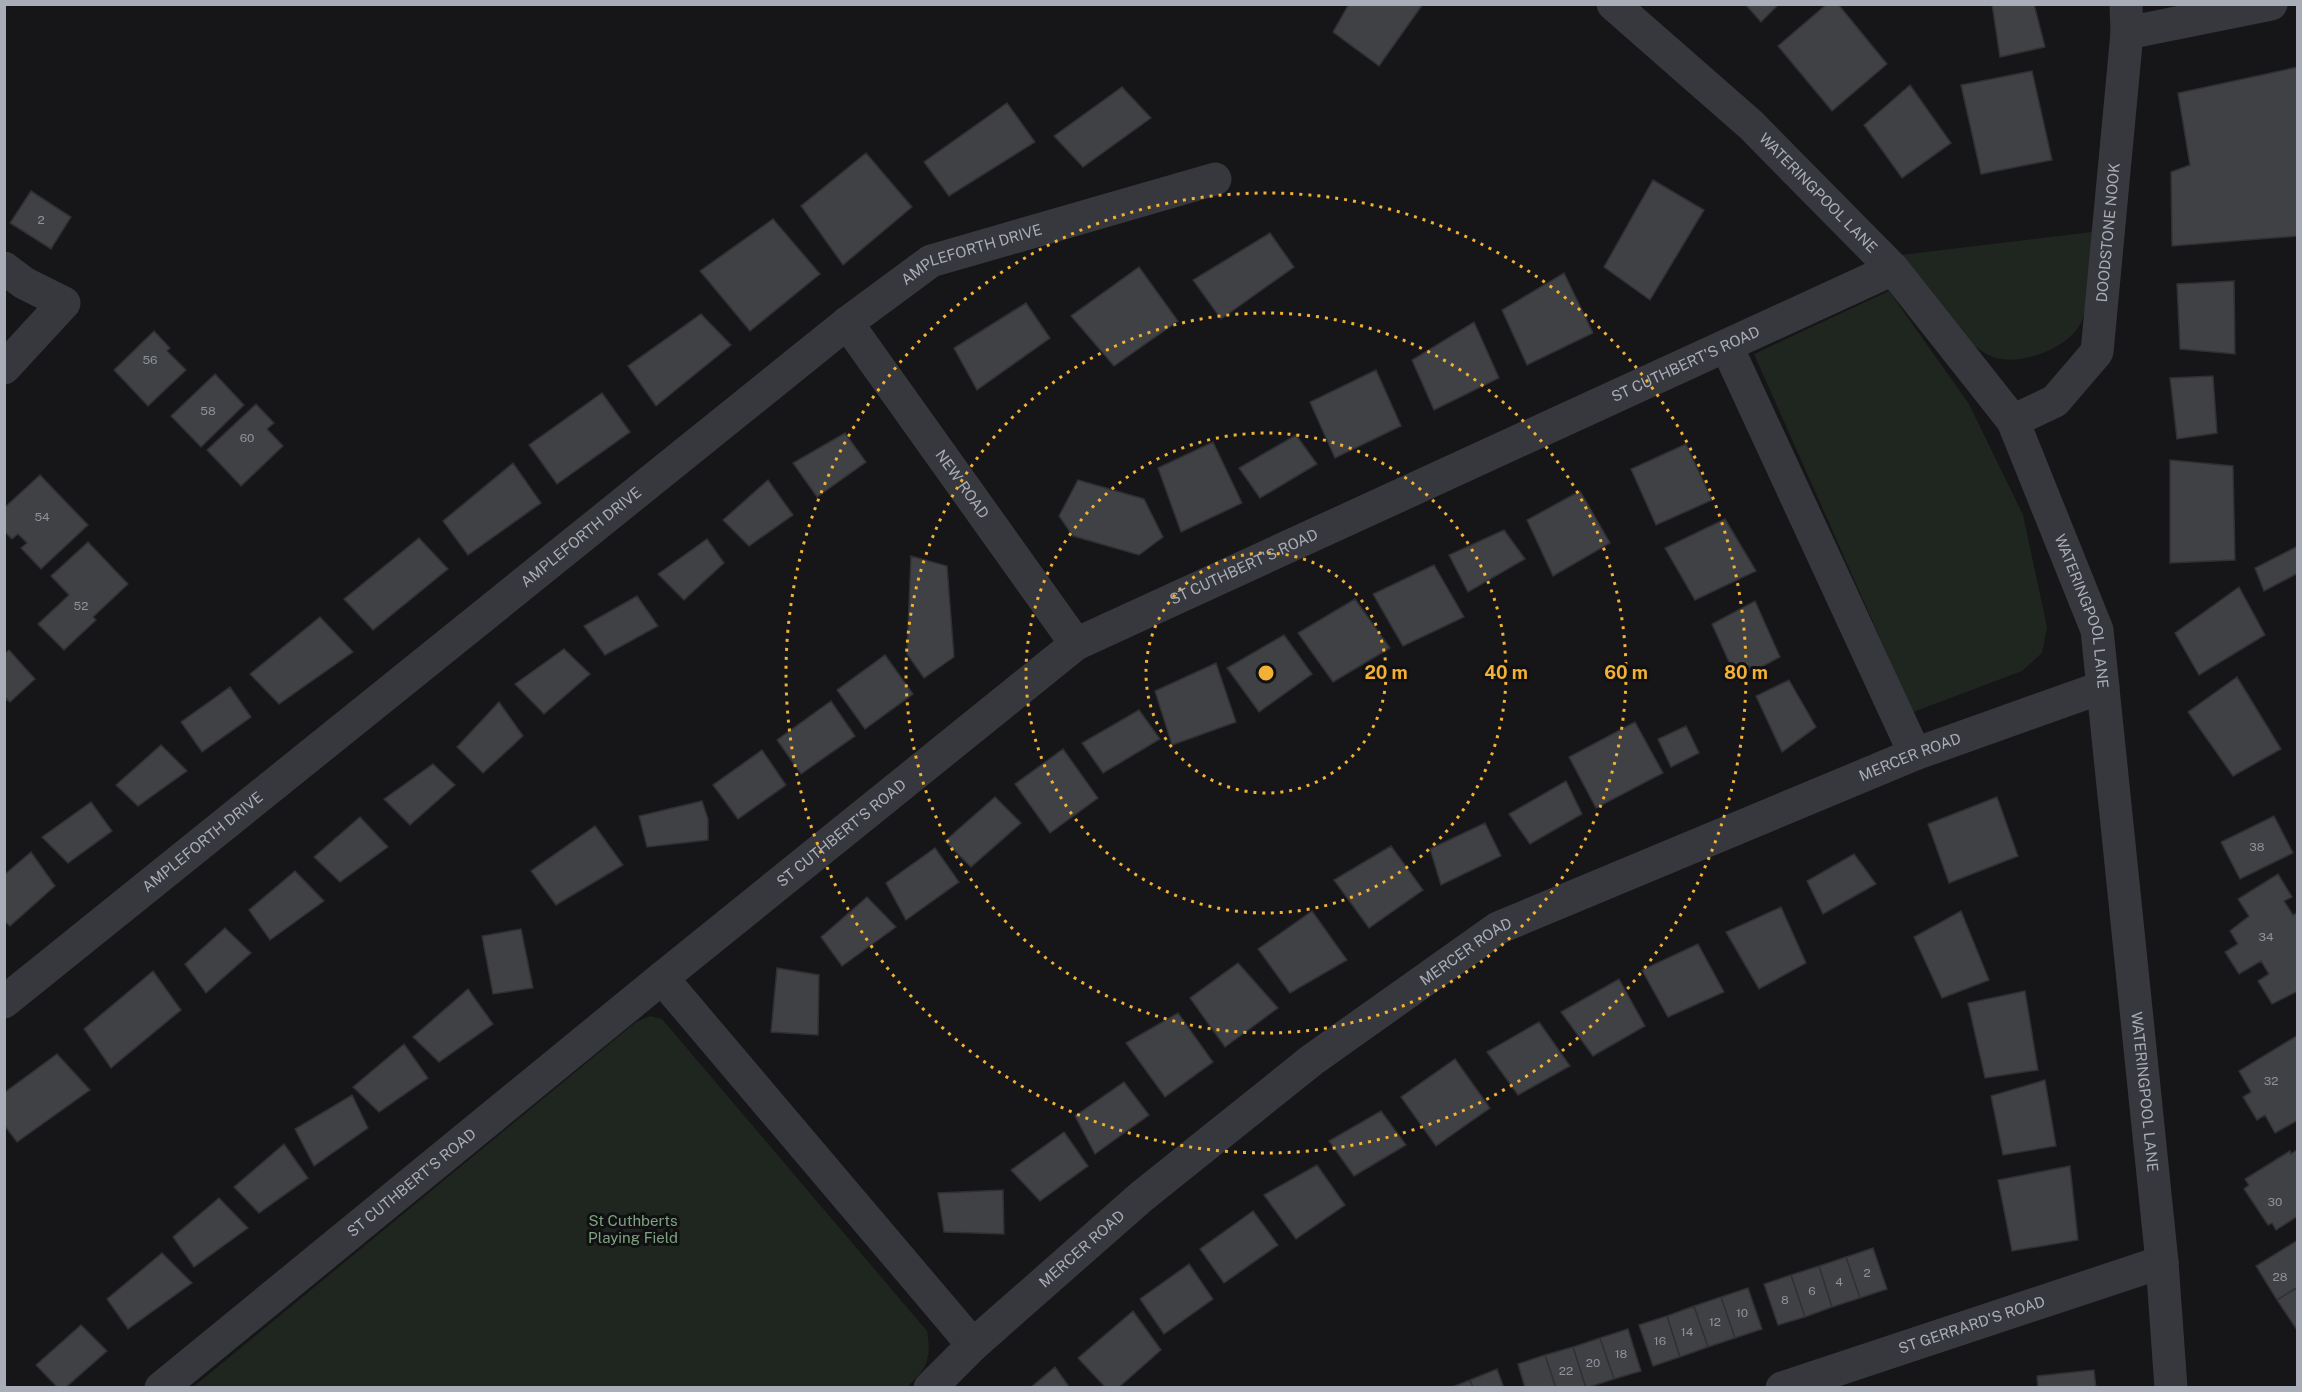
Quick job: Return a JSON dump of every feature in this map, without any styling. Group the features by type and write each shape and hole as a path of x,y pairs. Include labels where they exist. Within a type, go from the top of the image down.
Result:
{"street":[{"name":"WATERINGPOOL LANE","path":"1613,4 1751,125 1893,269 2013,421 2097,630 2162,1262 2171,1388"},
{"path":"2127,19 2271,4"},
{"name":"DOODSTONE NOOK","path":"2013,421 2055,401 2097,352 2127,19"},
{"name":"AMPLEFORTH DRIVE","path":"4,1002 847,323 931,261 1215,179"},
{"path":"4,268 24,284 64,303 4,368"},
{"name":"ST CUTHBERT'S ROAD","path":"161,1388 662,978 1076,644 1893,269"},
{"name":"NEW ROAD","path":"847,323 1076,644"},
{"path":"1727,347 1915,754"},
{"name":"MERCER ROAD","path":"930,1388 973,1345 1141,1197 1312,1060 1498,927 1915,754 2103,687"},
{"path":"662,978 973,1345"},
{"name":"ST GERRARD'S ROAD","path":"1782,1388 2162,1262"}],"green space":[{"path":"2092,232 2087,293 2081,323 2074,333 2053,349 2012,360 1988,355 1965,337 1901,255"},
{"path":"1889,291 1969,404 2023,515 2047,627 2042,653 2022,671 1913,712 1754,354"},
{"name":"St Cuthberts Playing Field","path":"650,1016 662,1019 927,1331 929,1349 926,1362 907,1387 192,1388 636,1022"}],"building":[{"path":"1349,4 1423,4 1379,66 1333,32"},
{"path":"1745,4 1779,4 1761,22"},
{"path":"1827,4 1838,4 1887,64 1832,111 1778,46"},
{"path":"1992,4 2034,4 2045,47 2000,57"},
{"path":"2298,67 2298,236 2172,246 2171,172 2190,165 2178,93"},
{"path":"2032,71 2052,160 1981,174 1961,85"},
{"path":"1910,85 1951,143 1902,178 1864,125"},
{"path":"1122,87 1151,118 1083,167 1054,136"},
{"path":"1007,103 1035,142 949,196 924,162"},
{"path":"866,153 912,207 843,265 801,206"},
{"path":"1653,180 1704,210 1650,300 1604,267"},
{"path":"31,191 71,217 51,249 10,223"},
{"path":"773,219 820,274 750,331 700,271"},
{"path":"1270,233 1294,267 1221,319 1193,280"},
{"path":"1139,267 1178,321 1114,366 1071,316"},
{"path":"1564,273 1593,333 1527,365 1502,310"},
{"path":"2234,281 2235,354 2180,349 2177,284"},
{"path":"1026,303 1050,338 977,390 954,348"},
{"path":"701,314 731,345 656,406 628,366"},
{"path":"1474,322 1499,378 1434,410 1412,360"},
{"path":"154,331 170,348 167,351 186,370 148,406 114,370"},
{"path":"1376,370 1401,426 1335,458 1310,402"},
{"path":"215,374 244,405 201,447 171,416"},
{"path":"2213,376 2217,433 2177,439 2170,378"},
{"path":"602,393 630,432 557,484 529,445"},
{"path":"256,404 274,423 267,429 283,446 241,486 207,450"},
{"path":"845,433 866,462 817,497 793,463"},
{"path":"1296,435 1317,464 1260,498 1239,468"},
{"path":"1213,442 1242,503 1181,532 1158,468"},
{"path":"1686,444 1712,500 1656,525 1631,469"},
{"path":"2170,460 2233,466 2235,560 2170,563"},
{"path":"513,463 541,503 468,555 443,521"},
{"path":"40,475 88,525 41,569 21,548 27,543 18,534 12,539 4,531 4,508"},
{"path":"768,480 793,515 749,546 723,520"},
{"path":"1078,480 1144,499 1163,537 1139,555 1073,536 1059,516"},
{"path":"1580,491 1610,543 1553,576 1527,520"},
{"path":"1725,519 1756,571 1695,600 1665,548"},
{"path":"1504,530 1525,559 1468,592 1449,555"},
{"path":"419,538 448,569 373,630 344,599"},
{"path":"707,539 724,563 684,600 658,574"},
{"path":"88,542 128,584 93,617 96,620 64,650 38,624 69,595 51,576"},
{"path":"2298,546 2298,573 2264,591 2255,568"},
{"path":"911,556 947,566 954,657 924,678 907,654"},
{"path":"1434,565 1464,617 1403,646 1373,594"},
{"path":"2239,587 2265,635 2199,675 2175,633"},
{"path":"637,596 658,626 605,655 584,626"},
{"path":"1355,599 1390,648 1333,682 1298,633"},
{"path":"1755,601 1780,657 1737,680 1712,624"},
{"path":"320,617 353,652 279,704 250,674"},
{"path":"1284,635 1312,674 1259,712 1227,668"},
{"path":"564,649 590,674 544,714 515,684"},
{"path":"9,650 35,679 10,702 7,699 4,702 4,654"},
{"path":"885,655 913,694 865,729 837,690"},
{"path":"1216,663 1236,722 1172,745 1155,691"},
{"path":"2237,677 2281,749 2233,776 2188,712"},
{"path":"1789,680 1816,727 1782,752 1756,696"},
{"path":"230,687 251,717 202,752 181,722"},
{"path":"831,701 855,736 801,774 777,740"},
{"path":"499,702 523,736 483,773 457,747"},
{"path":"1139,710 1160,739 1103,773 1082,743"},
{"path":"1635,722 1663,773 1596,808 1569,757"},
{"path":"1686,726 1699,753 1671,767 1658,739"},
{"path":"161,745 187,771 138,806 116,785"},
{"path":"1063,749 1098,798 1050,833 1015,784"},
{"path":"762,750 786,785 738,819 713,785"},
{"path":"433,764 455,785 410,825 384,799"},
{"path":"1566,781 1582,814 1530,844 1509,814"},
{"path":"995,797 1021,823 971,867 945,841"},
{"path":"1997,797 2018,856 1949,883 1928,824"},
{"path":"702,801 708,819 708,840 647,847 639,816"},
{"path":"91,802 112,831 68,863 42,837"},
{"path":"2274,816 2293,853 2240,879 2221,842"},
{"path":"360,817 388,847 340,882 314,857"},
{"path":"1485,823 1501,856 1441,885 1430,849"},
{"path":"595,826 623,865 556,905 531,871"},
{"path":"1391,846 1423,890 1369,928 1334,880"},
{"path":"935,848 959,882 906,920 886,883"},
{"path":"31,852 55,886 10,926 4,921 4,875"},
{"path":"1854,854 1876,884 1823,914 1807,881"},
{"path":"295,871 324,901 270,940 249,910"},
{"path":"2278,874 2292,897 2284,901 2293,915 2298,912 2298,991 2272,1004 2258,981 2269,974 2261,961 2239,974 2225,952 2238,944 2230,931 2249,916 2238,899"},
{"path":"867,897 896,927 842,966 821,937"},
{"path":"1781,907 1806,963 1759,989 1726,932"},
{"path":"1312,911 1347,960 1290,993 1258,949"},
{"path":"1961,911 1989,980 1942,998 1914,937"},
{"path":"225,928 251,953 206,993 185,964"},
{"path":"521,929 533,988 493,994 482,936"},
{"path":"1698,944 1724,992 1668,1017 1642,970"},
{"path":"1238,963 1278,1008 1225,1047 1190,998"},
{"path":"777,968 819,975 818,1035 771,1032"},
{"path":"153,971 181,1010 111,1068 84,1029"},
{"path":"1619,979 1645,1026 1593,1056 1561,1012"},
{"path":"468,989 493,1024 439,1062 413,1037"},
{"path":"2025,991 2038,1070 1985,1078 1968,1003"},
{"path":"1178,1013 1213,1062 1165,1097 1126,1043"},
{"path":"1539,1022 1570,1066 1518,1095 1487,1052"},
{"path":"2298,1035 2298,1120 2275,1133 2265,1115 2257,1120 2243,1097 2251,1092 2239,1071"},
{"path":"404,1044 428,1078 379,1112 353,1087"},
{"path":"57,1054 90,1090 17,1142 4,1125 4,1093"},
{"path":"1455,1059 1490,1108 1436,1146 1401,1097"},
{"path":"2045,1080 2056,1146 2003,1155 1991,1096"},
{"path":"1124,1082 1149,1115 1095,1154 1075,1116"},
{"path":"352,1095 368,1128 314,1166 295,1129"},
{"path":"1381,1111 1406,1145 1354,1176 1329,1141"},
{"path":"1064,1132 1088,1166 1040,1201 1011,1170"},
{"path":"284,1144 308,1178 259,1213 234,1187"},
{"path":"2298,1149 2298,1216 2276,1230 2272,1223 2268,1225 2244,1189 2249,1185 2245,1179 2290,1151 2291,1154"},
{"path":"1317,1165 1345,1205 1296,1239 1264,1195"},
{"path":"2070,1166 2078,1240 2012,1251 1998,1180"},
{"path":"1003,1190 1004,1234 944,1232 938,1193"},
{"path":"219,1198 248,1228 194,1267 173,1237"},
{"path":"1253,1211 1278,1245 1224,1283 1200,1249"},
{"path":"2298,1240 2298,1287 2277,1300 2256,1266"},
{"path":"1873,1248 1887,1289 1860,1298 1846,1257"},
{"path":"162,1253 192,1283 128,1329 107,1299"},
{"path":"1846,1257 1860,1298 1832,1307 1819,1266"},
{"path":"1189,1264 1213,1299 1164,1334 1140,1299"},
{"path":"1819,1266 1832,1307 1805,1317 1791,1275"},
{"path":"1791,1275 1805,1317 1778,1325 1764,1284"},
{"path":"2298,1287 2298,1330 2297,1330 2277,1300"},
{"path":"1748,1288 1762,1329 1735,1338 1721,1297"},
{"path":"1721,1297 1735,1338 1708,1347 1694,1306"},
{"path":"1694,1306 1708,1347 1680,1357 1667,1316"},
{"path":"1133,1311 1161,1350 1118,1388 1106,1388 1078,1358"},
{"path":"1667,1316 1680,1357 1653,1366 1639,1325"},
{"path":"81,1325 107,1351 65,1388 58,1388 36,1365"},
{"path":"1628,1329 1641,1371 1614,1379 1600,1338"},
{"path":"1600,1338 1614,1379 1586,1388 1573,1347"},
{"path":"1573,1347 1586,1388 1556,1388 1545,1355"},
{"path":"1545,1355 1556,1388 1525,1388 1518,1364"},
{"path":"1055,1367 1070,1388 1030,1388"},
{"path":"1497,1369 1504,1388 1473,1388 1470,1380"},
{"path":"2094,1370 2096,1388 2038,1388 2037,1376"},
{"path":"1470,1380 1473,1388 1450,1388"}]}
